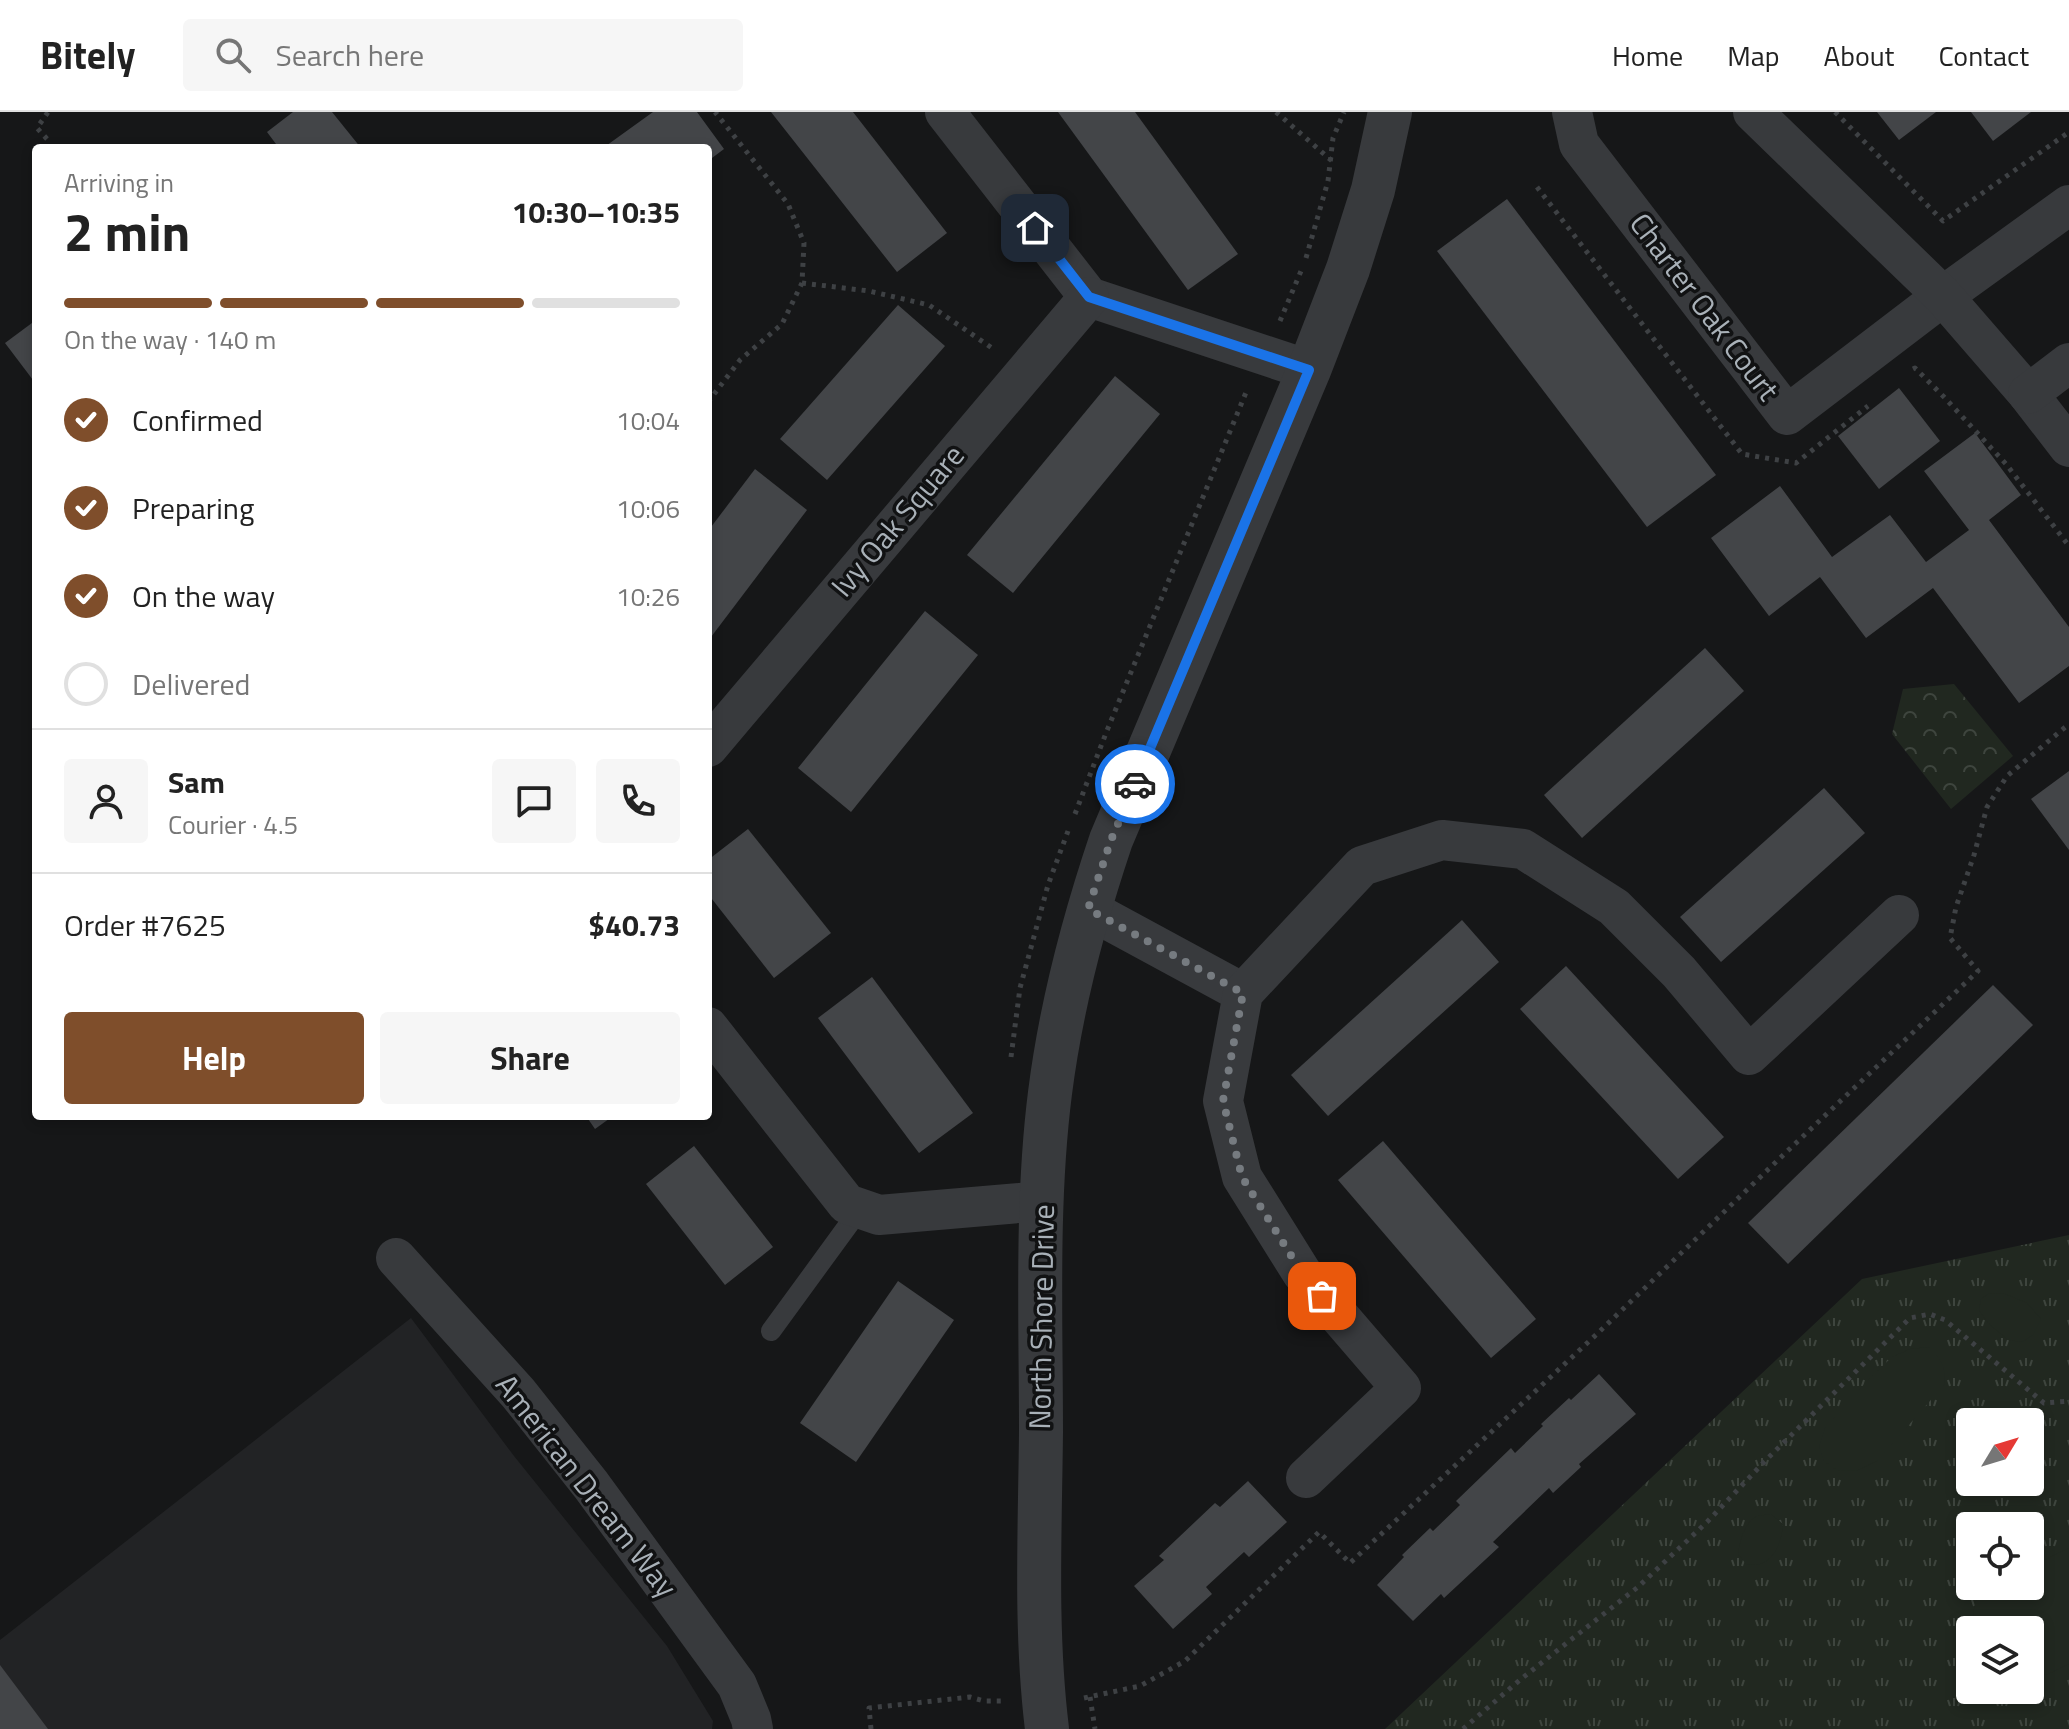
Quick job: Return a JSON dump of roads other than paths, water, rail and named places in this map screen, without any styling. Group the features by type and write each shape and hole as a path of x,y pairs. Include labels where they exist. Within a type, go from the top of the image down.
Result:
{"street":[{"path":"945,112 1089,297 1309,370"},
{"name":"North Shore Drive","path":"1046,1715 1039,1642 1042,1201 1050,1095 1064,1002 1088,909 1111,840 1309,370 1348,269 1376,174 1390,112"},
{"name":"Charter Oak Court","path":"1572,112 1579,144 1787,415 2069,205"},
{"path":"1753,112 1943,296 2028,394 2069,447"},
{"name":"Ivy Oak Square","path":"712,742 1089,297"},
{"path":"2028,394 2069,363"},
{"path":"1306,1478 1401,1388 1302,1273 1242,1177 1223,1101 1243,993 1362,866 1442,840 1523,849 1614,907 1679,972 1749,1055 1899,915"},
{"path":"1088,909 1243,993"},
{"path":"712,1032 847,1204 879,1215 1042,1201"},
{"name":"American Dream Way","path":"396,1258 518,1393 591,1485 737,1685 753,1729"}],"lane":[{"path":"771,1331 860,1209"}]}
